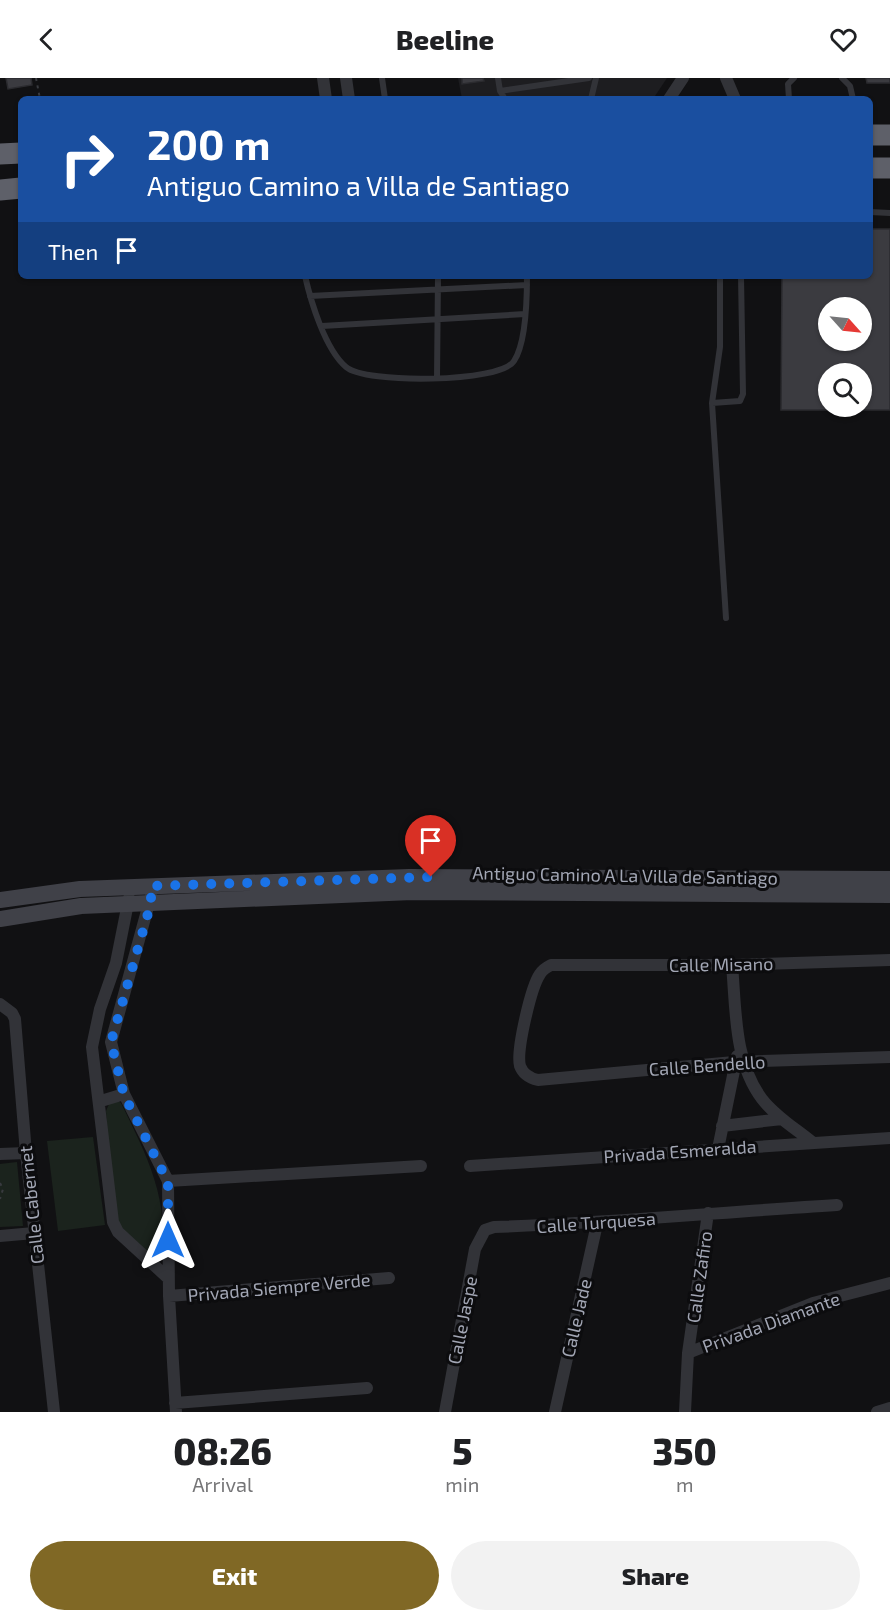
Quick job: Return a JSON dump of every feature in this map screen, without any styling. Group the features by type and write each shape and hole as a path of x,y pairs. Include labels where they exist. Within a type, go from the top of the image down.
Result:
{"highway":[{"path":"873,135 890,135"},
{"path":"0,154 18,153"},
{"path":"873,168 890,168"},
{"path":"0,190 18,188"}],"street":[{"path":"323,78 326,96"},
{"path":"346,78 349,96"},
{"path":"671,96 683,78"},
{"path":"726,78 734,96"},
{"path":"0,900 80,889 129,896 151,886 409,877 890,879"},
{"path":"151,886 151,903 111,1042 124,1095 168,1182 168,1278 176,1407 367,1388"},
{"name":"Antiguo Camino A La Villa de Santiago","path":"0,919 129,896 151,903 412,892 890,895"},
{"path":"129,896 116,963 94,1030 93,1047 113,1222 118,1232 168,1278"},
{"name":"Calle Misano","path":"525,1075 521,1069 519,1053 536,983 546,968 552,965 732,965 890,960"},
{"path":"718,1149 740,1058 732,965"},
{"name":"Calle Cabernet","path":"0,1004 12,1012 15,1019 33,1233 54,1412"},
{"name":"Calle Bendello","path":"525,1075 538,1080 740,1058 890,1057"},
{"path":"740,1058 763,1100 782,1119 812,1142"},
{"path":"100,1101 124,1095"},
{"path":"722,1126 782,1119"},
{"name":"Privada Esmeralda","path":"470,1166 890,1138"},
{"path":"0,1154 26,1153"},
{"path":"168,1182 421,1166"},
{"name":"Calle Turquesa","path":"485,1230 494,1227 597,1224 708,1213 837,1205"},
{"name":"Calle Zafiro","path":"685,1412 688,1353 708,1213"},
{"name":"Calle Jade","path":"555,1412 597,1224"},
{"name":"Calle Jaspe","path":"445,1412 475,1250 485,1230"},
{"path":"0,1236 33,1233"},
{"name":"Privada Siempre Verde","path":"169,1296 389,1278"},
{"name":"Privada Diamante","path":"688,1353 813,1303 890,1283"},
{"path":"877,1412 890,1408"}],"lane":[{"path":"381,78 384,96"},
{"path":"498,78 503,96"},
{"path":"500,91 589,78"},
{"path":"592,96 596,78"},
{"path":"789,96 788,84 794,78"},
{"path":"842,78 850,86 852,96"},
{"path":"873,212 890,213"},
{"path":"306,279 322,326 347,368 364,375 437,378 474,376 505,370 515,361 525,314 527,279"},
{"path":"437,378 438,279"},
{"path":"720,279 720,346 712,403 726,618"},
{"path":"712,403 740,401 743,394 741,279"},
{"path":"310,296 527,285"},
{"path":"322,326 525,314"}],"path":[{"path":"36,78 39,96"},
{"path":"0,1183 3,1189 0,1199"}],"shaded area":[{"path":"458,78 667,78 655,96 461,96"},
{"path":"118,1101 139,1141 155,1180 162,1221 159,1264 128,1235 119,1224 115,1214 106,1111 109,1104"},
{"path":"93,1137 105,1225 58,1231 47,1141"},
{"path":"17,1162 23,1226 0,1227 0,1164"}],"building":[{"path":"6,78 31,78 32,85 8,89"},
{"path":"462,78 483,78 484,81 462,84"},
{"path":"866,78 890,78 890,83 867,83"},
{"path":"873,229 890,229 890,410 872,410 872,363 818,363 818,410 781,410 782,279 873,279"}],"route":[{"path":"168,1240 168,1182 124,1095 111,1042 151,903 151,886 431,877"}]}
